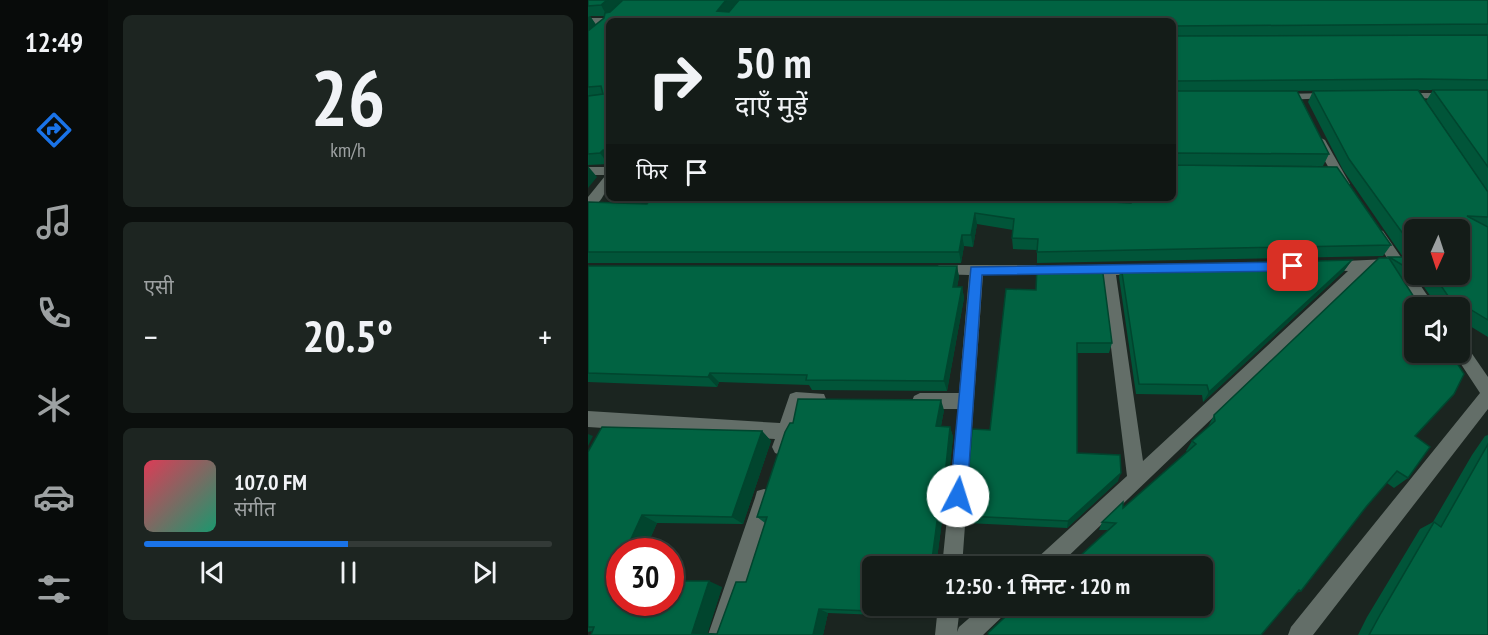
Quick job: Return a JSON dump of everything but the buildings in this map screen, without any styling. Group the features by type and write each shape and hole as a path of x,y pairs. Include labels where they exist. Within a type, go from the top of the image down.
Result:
{"street":[{"path":"613,18 618,14"},
{"path":"588,21 606,23"},
{"path":"1264,97 1301,102 1344,96"},
{"path":"1391,96 1417,100 1488,96"},
{"path":"1314,129 1329,171 1349,190"},
{"path":"588,171 606,171"},
{"path":"588,206 606,183"},
{"path":"1374,227 1421,297"},
{"path":"1317,266 1398,263"},
{"path":"1054,556 1363,265"},
{"path":"928,270 1154,269"},
{"path":"953,556 976,270"},
{"path":"1108,270 1137,480"},
{"path":"1469,363 1488,390"},
{"path":"1299,635 1488,396"},
{"path":"720,635 796,399 830,400"},
{"path":"898,400 967,401"},
{"path":"588,419 786,432"},
{"path":"603,439 614,419"},
{"path":"946,635 948,616"},
{"path":"967,635 988,616"}],"route":[{"path":"958,496 976,270 1293,266"}]}
